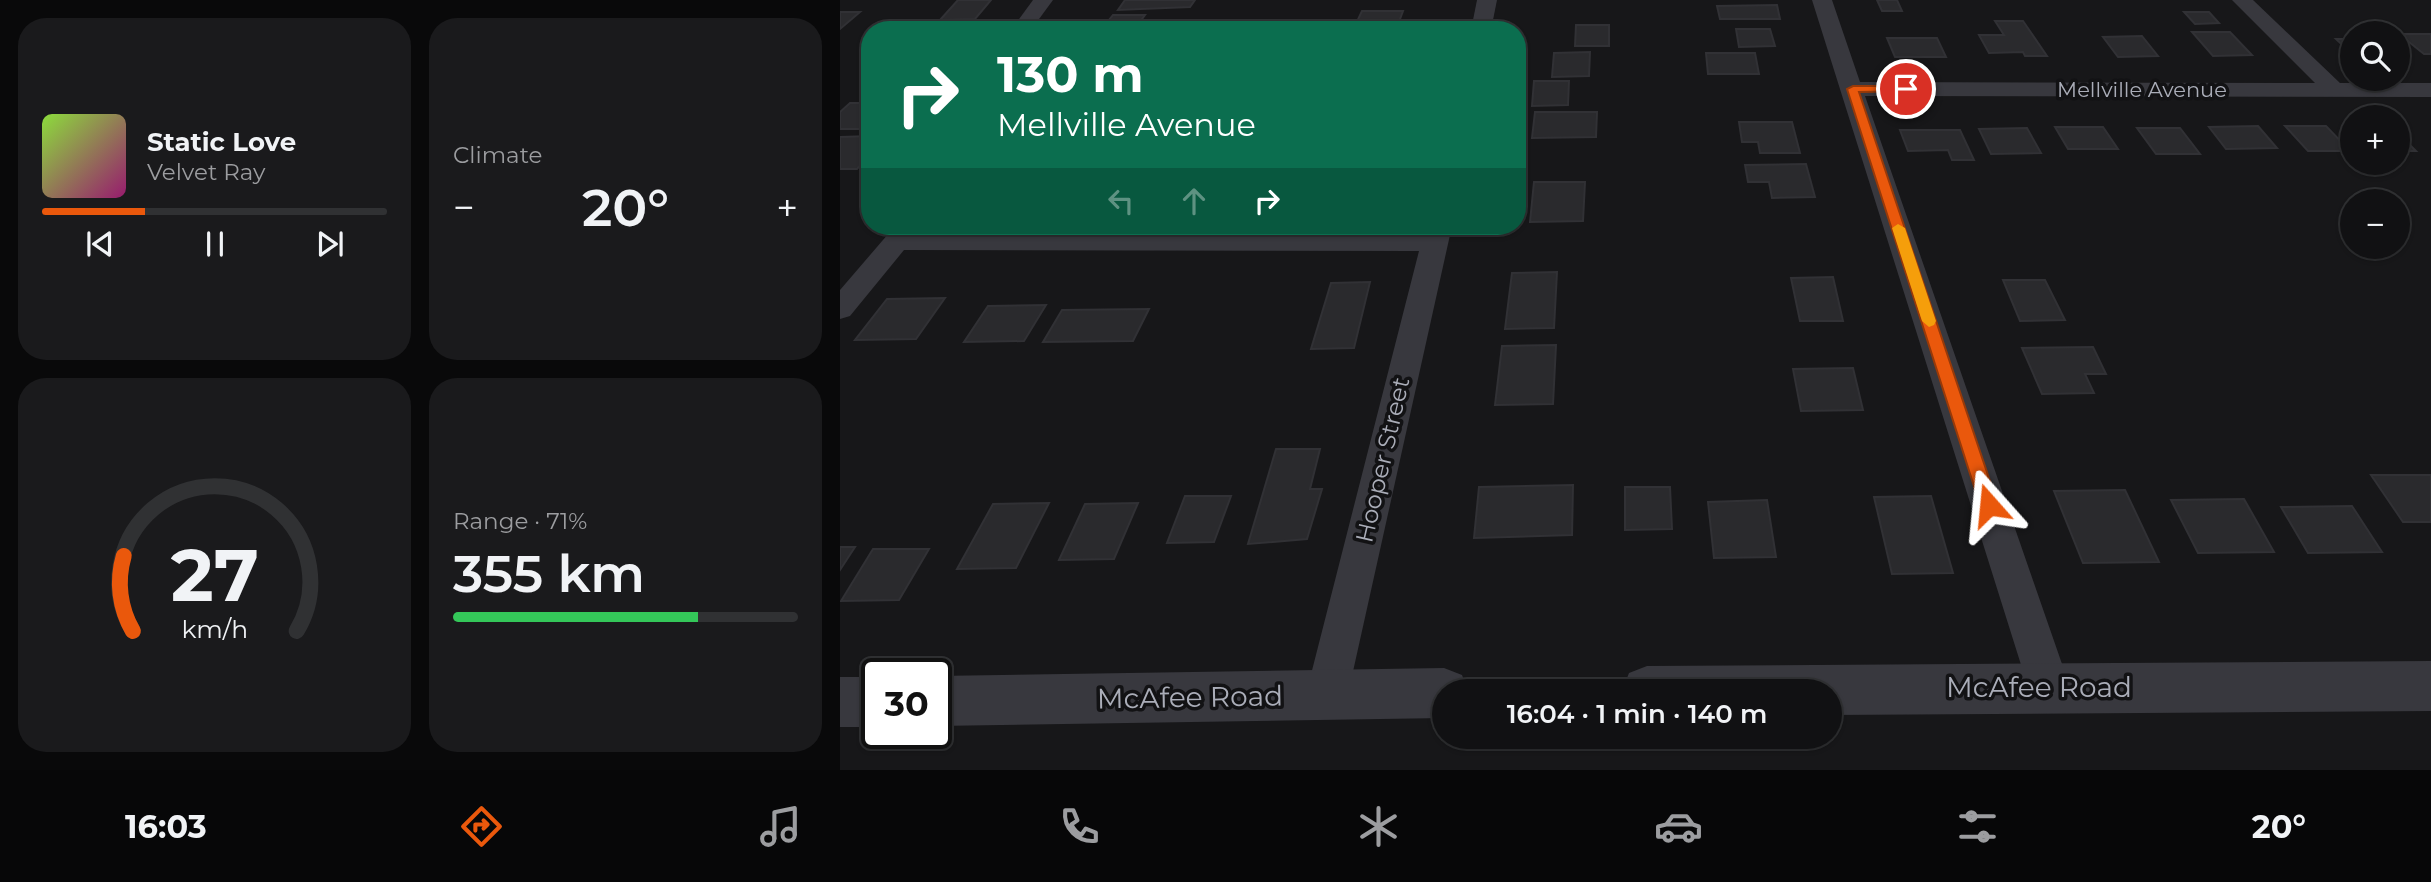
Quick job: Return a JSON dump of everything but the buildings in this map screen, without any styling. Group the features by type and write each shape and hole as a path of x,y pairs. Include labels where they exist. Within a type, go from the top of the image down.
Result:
{"street":[{"path":"1028,21 1043,0"},
{"path":"1483,21 1487,0"},
{"path":"1822,0 2049,687"},
{"path":"2242,0 2334,90"},
{"name":"Mellville Avenue","path":"1853,89 2431,90"},
{"path":"840,309 901,235"},
{"name":"Hooper Street","path":"1327,694 1437,235"},
{"name":"McAfee Road","path":"1842,689 2431,686"},
{"name":"McAfee Road","path":"952,701 1432,693"},
{"path":"840,702 861,702"}],"slow traffic":[{"path":"1898,228 1929,321"}],"route":[{"path":"1906,89 1853,89 1989,505"}]}
